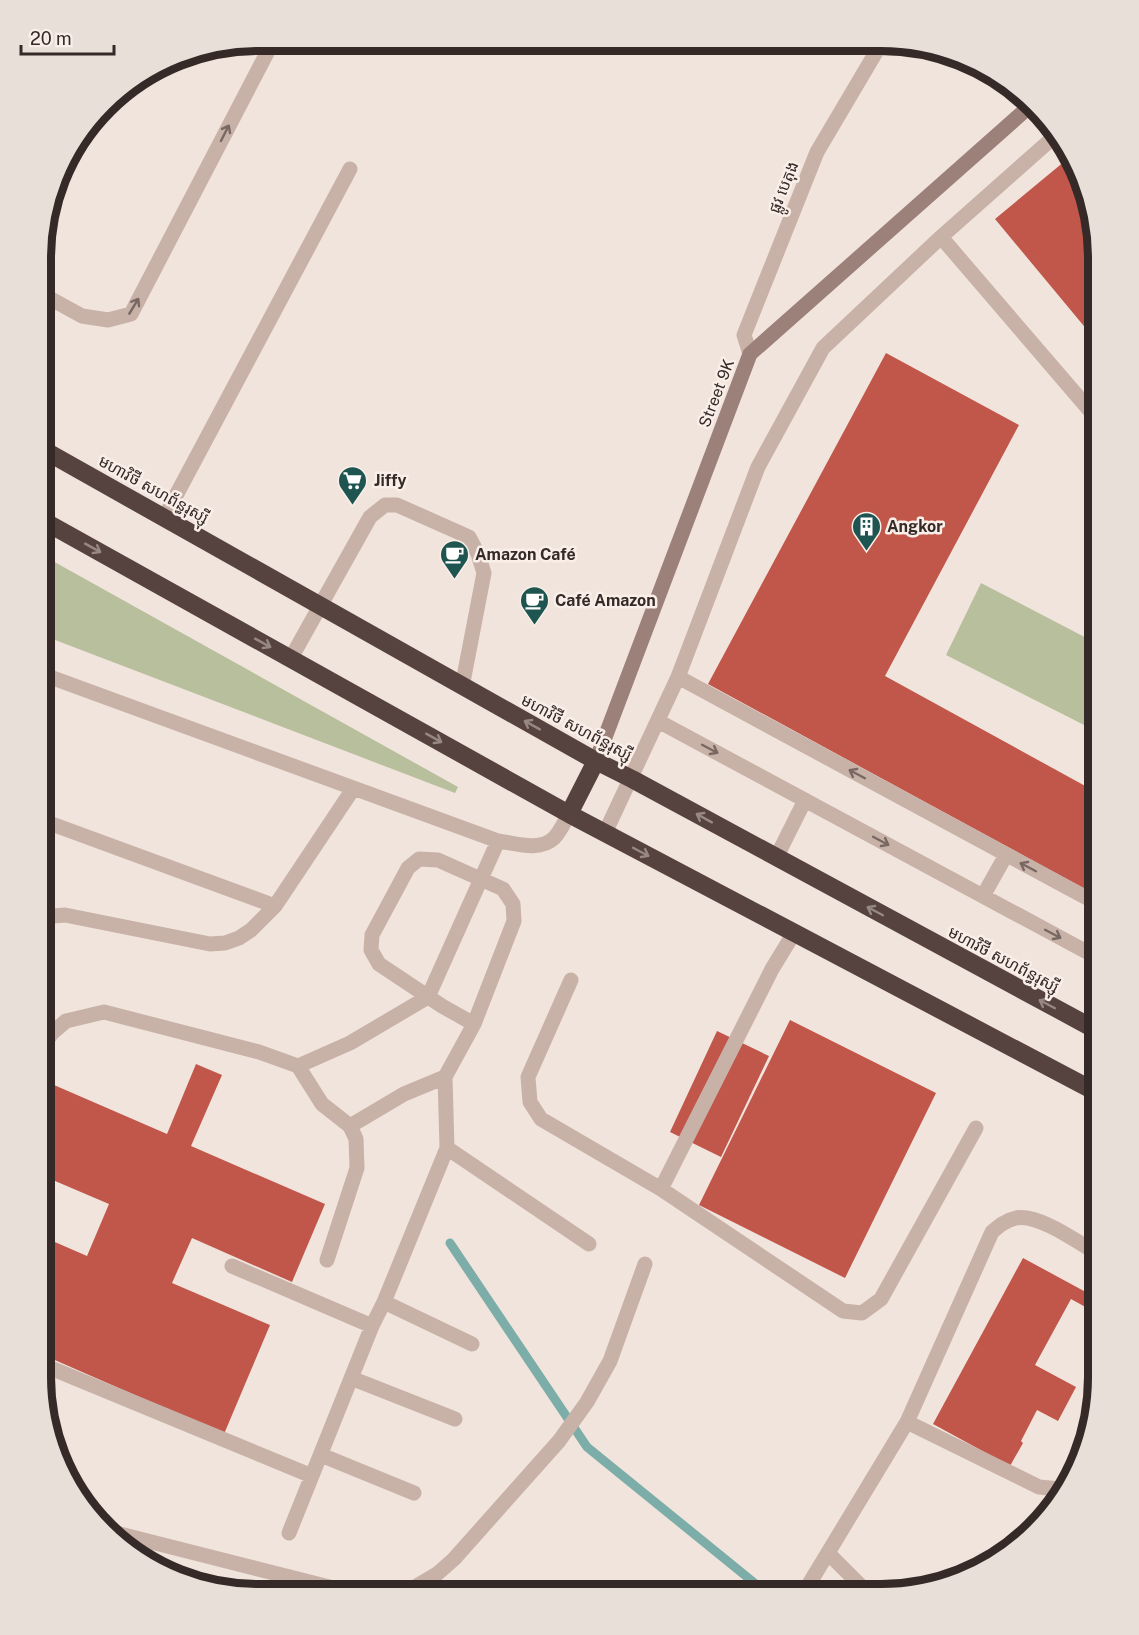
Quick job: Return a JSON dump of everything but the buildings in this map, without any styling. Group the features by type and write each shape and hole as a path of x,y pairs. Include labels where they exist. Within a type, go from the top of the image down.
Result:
{"highway":[{"name":"មហាវិថី សហព័ន្ធរុស្ស៊ី","path":"51,454 596,761 632,778 1088,1026"},
{"path":"51,525 569,814 1088,1087"},
{"path":"569,814 596,761"}],"street":[{"path":"51,299 82,316 108,320 131,314 268,51"},
{"name":"ផ្លូវ បេតុង","path":"750,354 744,335 817,152 877,51"},
{"name":"Street 9K","path":"596,761 750,354 1025,110"},
{"path":"605,833 678,677 758,467 823,348 941,237 1051,140"},
{"path":"164,518 350,169"},
{"path":"941,237 1088,408"},
{"path":"291,658 370,517 386,505 398,505 469,537 478,554 484,573 462,687"},
{"path":"51,677 498,841 531,846 544,844 554,838 569,814"},
{"path":"678,677 1088,899"},
{"path":"658,721 1088,953"},
{"path":"51,916 65,915 210,944 225,943 239,938 251,930 275,906 353,789"},
{"path":"776,858 806,800"},
{"path":"51,824 275,906"},
{"path":"298,1066 350,1043 428,997 498,841"},
{"path":"983,896 1006,855"},
{"path":"289,1533 372,1326 447,1148 445,1077 474,1024 514,921 513,904 503,889 438,860 419,859 408,868 372,935 372,950 379,964 474,1024"},
{"path":"661,1189 772,969 794,933"},
{"path":"571,980 528,1077 530,1102 541,1119 661,1189 843,1311 862,1313 881,1299 976,1128"},
{"path":"51,1034 66,1021 104,1012 259,1052 298,1066 322,1104 350,1126 356,1139 357,1168 327,1260"},
{"path":"350,1126 404,1094 445,1077"},
{"path":"447,1148 589,1244"},
{"path":"809,1584 907,1422 992,1232 1004,1222 1018,1217 1035,1219 1088,1248"},
{"path":"420,1584 437,1574 454,1559 559,1441 587,1402 610,1361 645,1264"},
{"path":"232,1266 372,1326"},
{"path":"384,1302 472,1344"},
{"path":"51,1369 312,1476"},
{"path":"351,1378 455,1419"},
{"path":"907,1422 1039,1487 1055,1489"},
{"path":"321,1455 414,1493"},
{"path":"125,1535 317,1584"},
{"path":"828,1553 859,1584"}],"green space":[{"path":"51,560 458,787 455,793 51,638"},
{"path":"981,583 1088,639 1088,727 946,655"}],"waterway":[{"path":"450,1243 587,1447 756,1584"}],"place":[{"name":"Jiffy","path":"353,506"},
{"name":"Angkor","path":"866,552"},
{"name":"Amazon Café","path":"454,580"},
{"name":"Café Amazon","path":"534,626"}]}
